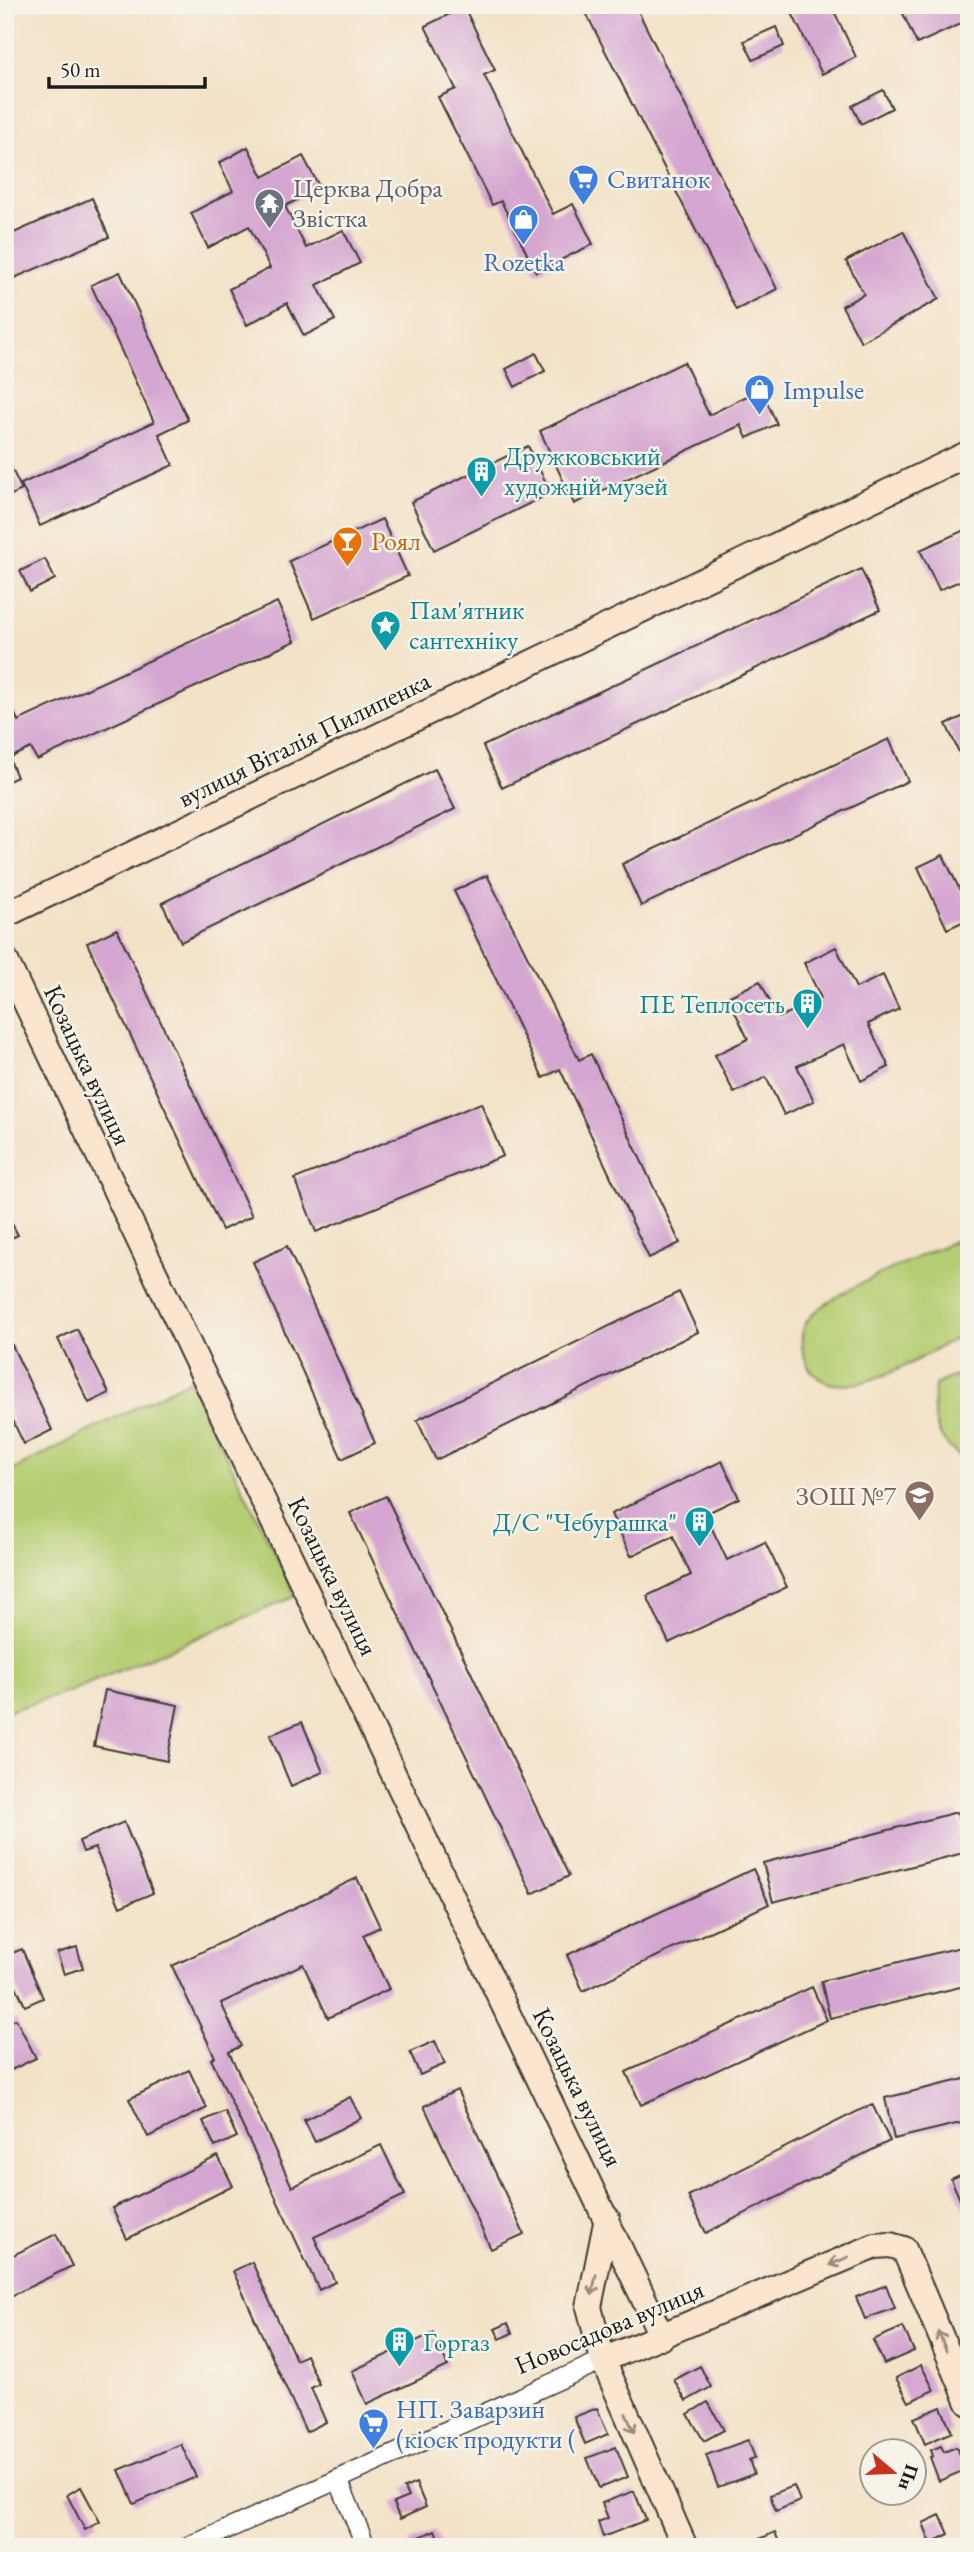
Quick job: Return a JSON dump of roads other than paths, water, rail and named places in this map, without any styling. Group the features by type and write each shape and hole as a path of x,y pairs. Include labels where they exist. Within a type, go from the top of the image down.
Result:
{"street":[{"name":"вулиця Віталія Пилипенка","path":"5,915 969,453"},
{"name":"Козацька вулиця","path":"5,959 662,2337"},
{"path":"607,2218 589,2307 603,2360 685,2547"},
{"name":"Новосадова вулиця","path":"188,2547 603,2360 875,2246 890,2245 904,2249 969,2403"},
{"path":"338,2479 366,2547"}],"place":[{"name":"Свитанок","path":"584,206"},
{"name":"Церква Добра Звістка","path":"270,230"},
{"name":"Rozetka","path":"524,246"},
{"name":"Impulse","path":"760,417"},
{"name":"Дружковський художній музей","path":"481,498"},
{"name":"Роял","path":"348,568"},
{"name":"Пам'ятник сантехніку","path":"386,652"},
{"name":"ПЕ Теплосеть","path":"808,1031"},
{"name":"ЗОШ №7","path":"919,1523"},
{"name":"Д/С \"Чебурашка\"","path":"700,1549"},
{"name":"Горгаз","path":"400,2369"},
{"name":"НП. Заварзин (кіоск продукти (","path":"373,2451"}]}
